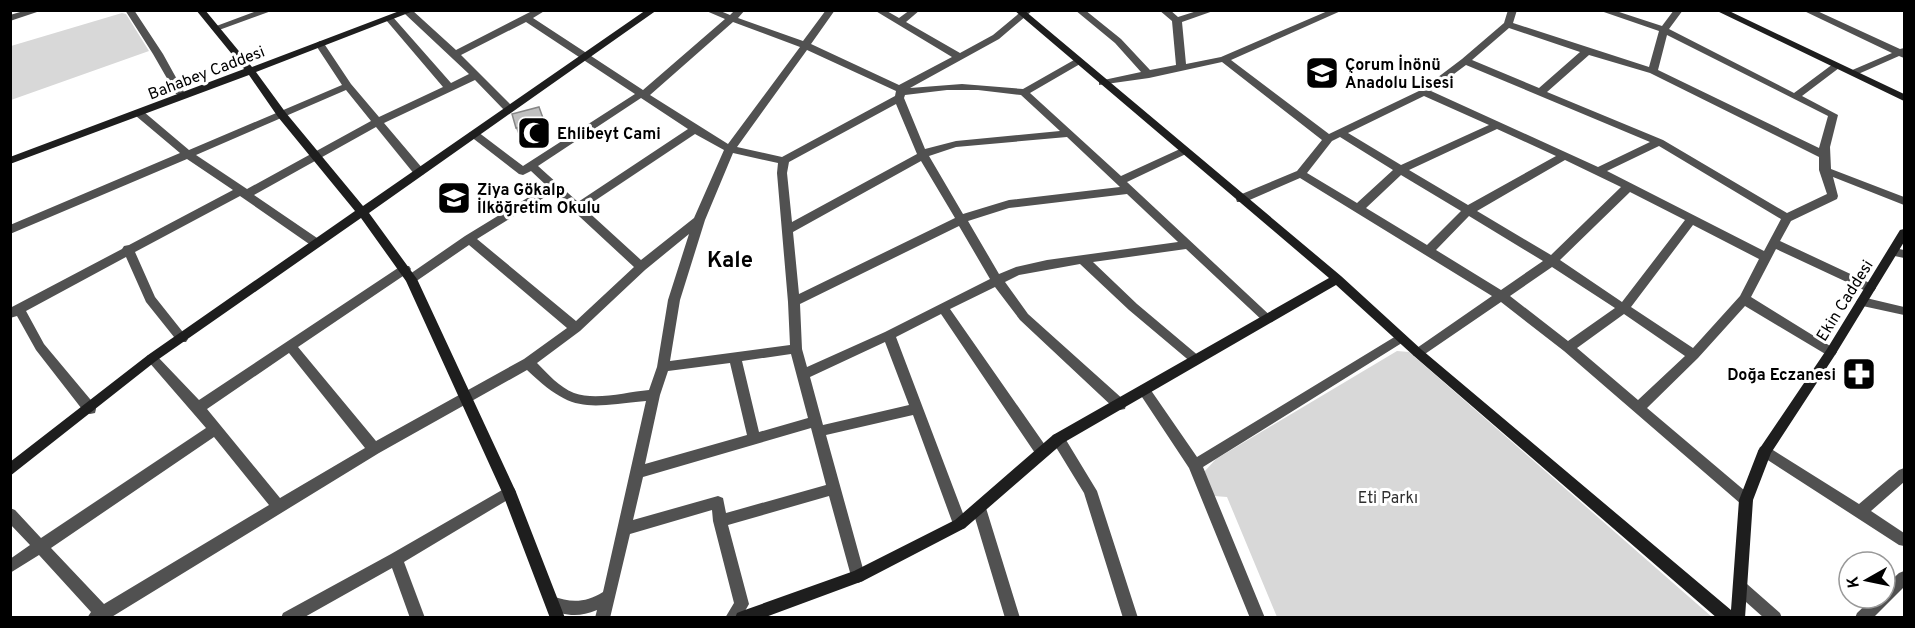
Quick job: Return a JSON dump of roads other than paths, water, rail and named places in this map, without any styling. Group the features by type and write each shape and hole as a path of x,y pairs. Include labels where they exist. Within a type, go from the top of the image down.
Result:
{"street":[{"path":"10,18 39,10"},
{"path":"129,10 158,54 178,92"},
{"path":"200,10 249,69 282,115 363,213 408,274 509,492 555,610 592,607 609,596"},
{"path":"216,28 270,10"},
{"path":"455,54 542,10"},
{"path":"10,470 153,358 653,10"},
{"path":"708,10 807,46 900,93 927,87 975,86 1024,92 1077,62"},
{"path":"474,134 523,171 642,94 741,10"},
{"path":"602,618 625,529 654,394 663,367 674,300 699,220 730,149 831,10"},
{"path":"878,10 960,57"},
{"path":"899,23 916,10"},
{"path":"1079,10 1118,41 1149,75"},
{"path":"1163,10 1177,20 1181,67"},
{"path":"1177,20 1212,10"},
{"path":"1102,83 1224,59 1339,10"},
{"path":"1241,199 1301,174 1328,139 1424,92 1508,24 1513,10"},
{"path":"1602,10 1664,30 1833,115 1822,154 1824,170 1833,196 1787,218 1744,299 1694,355 1638,409"},
{"path":"1653,70 1664,30 1679,10"},
{"path":"1719,10 1905,98"},
{"path":"1806,10 1903,53"},
{"path":"858,576 796,349 782,173 784,161 996,37 1024,12 1077,62 1337,279 1401,338 1729,618"},
{"path":"401,13 455,54 474,76 509,109"},
{"path":"401,13 449,87"},
{"name":"Bahabey Caddesi","path":"10,155 178,92 320,44 401,13"},
{"name":"Bahabey Caddesi","path":"10,161 140,114 249,69 401,13"},
{"path":"527,18 695,129 730,149 784,161"},
{"path":"1508,24 1587,51 1653,70 1822,154"},
{"path":"320,44 348,86 419,172"},
{"path":"1541,92 1587,51"},
{"path":"1852,74 1903,53"},
{"path":"1224,59 1328,139"},
{"path":"1464,61 1659,142 1787,218"},
{"path":"1796,97 1836,66"},
{"path":"90,409 40,347 15,311 128,249 243,193 376,122 474,76"},
{"path":"10,230 348,86"},
{"path":"1024,92 1268,319"},
{"path":"1424,92 1598,171 1767,258"},
{"path":"900,93 922,154 997,280 1024,317 1120,405"},
{"path":"140,114 188,154 316,243"},
{"path":"1359,208 1399,170 1496,126"},
{"path":"578,207 695,129"},
{"path":"1340,133 1552,261 1694,355"},
{"path":"787,230 922,154 956,144 1068,134"},
{"path":"1598,171 1659,142"},
{"path":"1119,181 1184,152"},
{"path":"1428,251 1469,210 1565,156"},
{"path":"531,166 642,267"},
{"path":"1824,170 1905,201"},
{"path":"1301,174 1502,296 1568,348 1746,500"},
{"path":"198,408 290,346 555,186"},
{"path":"1418,352 1552,261 1628,187"},
{"path":"794,302 960,219 1009,204 1129,190"},
{"path":"10,514 99,616 374,449 528,363 576,328 642,267 699,220"},
{"path":"1568,348 1624,308 1691,220"},
{"name":"Ekin Caddesi","path":"1738,618 1742,589 1746,500 1765,450 1831,352 1870,288 1899,253 1905,233"},
{"path":"469,239 576,328"},
{"path":"1774,243 1870,288"},
{"path":"802,375 889,335 1016,271 1082,259 1189,245"},
{"path":"128,249 150,299 182,339"},
{"path":"1082,259 1133,307 1196,360"},
{"path":"742,618 858,576 960,524 1058,439 1337,279"},
{"path":"1744,299 1831,352"},
{"path":"1862,302 1905,311"},
{"path":"943,308 1042,452"},
{"path":"889,335 960,524"},
{"path":"1195,465 1401,338"},
{"path":"290,346 374,449"},
{"path":"663,367 796,349"},
{"path":"153,358 198,408 213,430 278,506"},
{"path":"735,358 754,438"},
{"path":"528,363 552,385 571,398 584,400 654,394"},
{"path":"1144,390 1195,465 1257,618"},
{"path":"638,472 754,438 917,409"},
{"path":"10,567 213,430"},
{"path":"1058,439 1090,491 1131,618"},
{"path":"1765,450 1905,540"},
{"path":"1861,511 1905,474"},
{"path":"720,521 834,489"},
{"path":"288,618 396,559 509,492"},
{"path":"625,529 718,502 720,521 742,604 732,618"},
{"path":"979,508 1013,618"},
{"path":"396,559 418,618"},
{"path":"1742,589 1775,618"}],"place":[{"name":"Çorum İnönü Anadolu Lisesi","path":"1322,73"},
{"name":"Ehlibeyt Cami","path":"534,133"},
{"name":"Ziya Gökalp İlköğretim Okulu","path":"454,198"},
{"name":"Doğa Eczanesi","path":"1859,374"}],"district":[{"name":"Kale","path":"730,259"}],"park label":[{"name":"Eti Parkı","path":"1388,497"}]}
